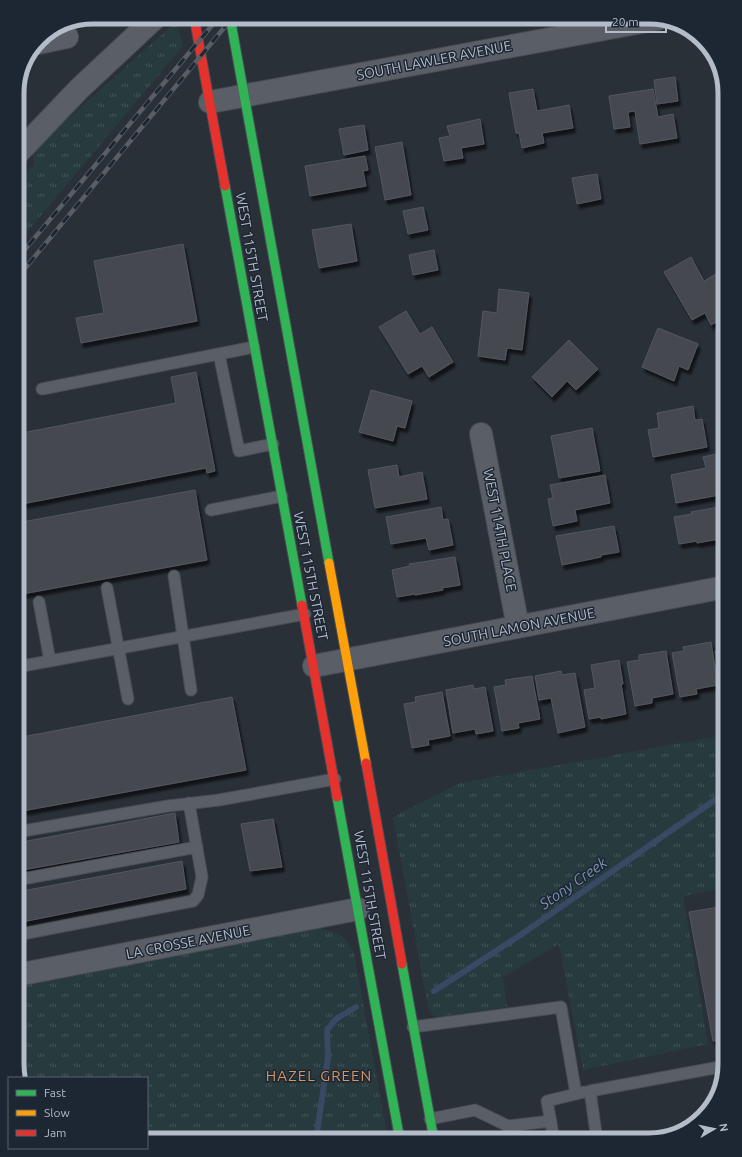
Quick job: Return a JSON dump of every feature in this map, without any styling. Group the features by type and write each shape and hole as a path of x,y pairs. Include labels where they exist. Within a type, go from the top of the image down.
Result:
{"street":[{"path":"24,147 80,89 149,24"},
{"name":"WEST 115TH STREET","path":"195,24 254,347 305,614 399,1133"},
{"name":"WEST 115TH STREET","path":"231,24 433,1133"},
{"name":"SOUTH LAWLER AVENUE","path":"210,102 614,24"},
{"path":"48,41 67,37"},
{"name":"WEST 114TH PLACE","path":"481,434 518,627"},
{"name":"SOUTH LAMON AVENUE","path":"314,666 718,588"},
{"name":"LA CROSSE AVENUE","path":"24,974 358,909"}],"lane":[{"path":"42,389 254,347"},
{"path":"219,354 238,451 273,444"},
{"path":"211,510 282,496"},
{"path":"174,576 191,690"},
{"path":"107,588 128,699"},
{"path":"39,602 50,661"},
{"path":"24,666 305,614"},
{"path":"24,831 168,806 218,800 335,779"},
{"path":"24,934 193,901 198,895 202,877 189,804"},
{"path":"24,879 197,847"},
{"path":"414,1027 561,1007 576,1094"},
{"path":"553,1133 548,1101 590,1091 718,1067"},
{"path":"590,1091 596,1133"},
{"path":"430,1119 475,1110 508,1126 551,1121"}],"green space":[{"path":"174,24 178,24 183,46 24,236 24,176 34,165 32,151"},
{"path":"718,736 718,889 683,896 708,1044 583,1070 559,944 503,977 507,1007 436,1017 432,1014 428,1007 393,817 460,783"},
{"path":"320,928 341,935 354,953 387,1133 148,1133 148,1077 25,1077 24,1064 24,986"}],"building":[{"path":"675,77 678,101 657,104 654,80"},
{"path":"533,89 537,111 569,105 573,128 542,133 544,143 522,148 519,133 516,133 509,93"},
{"path":"653,89 658,117 673,114 677,138 640,144 635,111 628,112 630,127 614,129 609,96"},
{"path":"480,119 484,144 461,148 463,158 444,161 439,138 450,136 447,126"},
{"path":"364,125 368,150 344,155 339,129"},
{"path":"402,142 411,195 385,200 375,147"},
{"path":"365,156 368,170 363,171 366,186 310,196 305,166"},
{"path":"597,174 601,199 577,204 572,178"},
{"path":"423,207 428,230 408,234 403,211"},
{"path":"351,224 357,261 319,268 312,230"},
{"path":"183,244 197,321 81,343 76,318 104,313 94,261"},
{"path":"434,250 438,270 413,275 409,255"},
{"path":"691,257 704,281 716,274 718,277 718,321 711,325 705,313 692,320 664,272"},
{"path":"499,289 529,293 522,350 507,348 505,360 478,356 483,311 497,313"},
{"path":"406,311 420,334 432,327 453,362 429,377 422,366 408,374 379,327"},
{"path":"658,328 698,344 688,370 679,366 674,381 642,367"},
{"path":"569,340 598,369 576,390 567,381 552,397 532,377"},
{"path":"196,372 215,471 207,473 206,468 24,504 24,433 176,403 171,377"},
{"path":"371,390 412,401 405,428 397,426 393,441 359,432"},
{"path":"693,406 695,420 702,419 707,447 653,457 648,430 659,428 657,413"},
{"path":"592,428 600,471 559,478 551,436"},
{"path":"718,454 718,495 676,503 671,475 706,468 703,457"},
{"path":"397,465 399,477 422,472 427,499 375,508 368,470"},
{"path":"605,475 610,503 575,510 577,521 553,526 548,499 553,498 550,485"},
{"path":"195,490 207,560 24,594 24,522"},
{"path":"441,507 443,520 448,519 453,545 429,550 426,538 391,544 386,517"},
{"path":"718,507 718,539 679,544 674,517 692,514 691,512"},
{"path":"614,526 619,552 562,565 556,536"},
{"path":"455,557 460,585 442,588 443,590 397,597 392,570 410,566 409,564"},
{"path":"711,642 718,685 696,689 697,694 680,697 672,653 684,651 683,647"},
{"path":"666,651 673,694 652,698 652,703 635,706 627,662 639,660 639,655"},
{"path":"715,651 718,651 718,667"},
{"path":"619,660 626,714 601,719 601,717 589,719 584,690 595,688 591,665"},
{"path":"561,671 562,675 575,673 585,727 558,733 551,698 539,700 535,676"},
{"path":"532,676 540,719 518,723 519,728 502,731 494,687 506,685 505,680"},
{"path":"473,685 474,689 485,687 493,731 476,734 475,729 453,733 446,690"},
{"path":"442,692 450,736 428,740 429,745 412,748 404,704 416,702 415,697"},
{"path":"232,697 246,770 24,811 24,737"},
{"path":"175,813 179,842 24,870 24,842"},
{"path":"273,819 282,867 250,871 241,824"},
{"path":"182,861 186,889 24,922 24,891"},
{"path":"718,907 718,1040 713,1041 689,912"}],"waterway":[{"name":"Stony Creek","path":"434,991 519,936 718,798"},
{"name":"Stony Creek","path":"317,1133 328,1057 327,1030 336,1019 356,1007"}],"railway":[{"path":"24,251 213,24"},
{"path":"24,270 227,24"}],"traffic: fast":[{"path":"231,24 329,563"},
{"path":"225,186 302,605"},
{"path":"337,797 399,1133"},
{"path":"402,964 433,1133"}],"traffic: slow":[{"path":"329,563 366,763"}],"traffic: jam":[{"path":"195,24 225,186"},
{"path":"302,605 337,797"},
{"path":"366,763 402,964"}],"district":[{"name":"HAZEL GREEN","path":"319,1075"}]}
